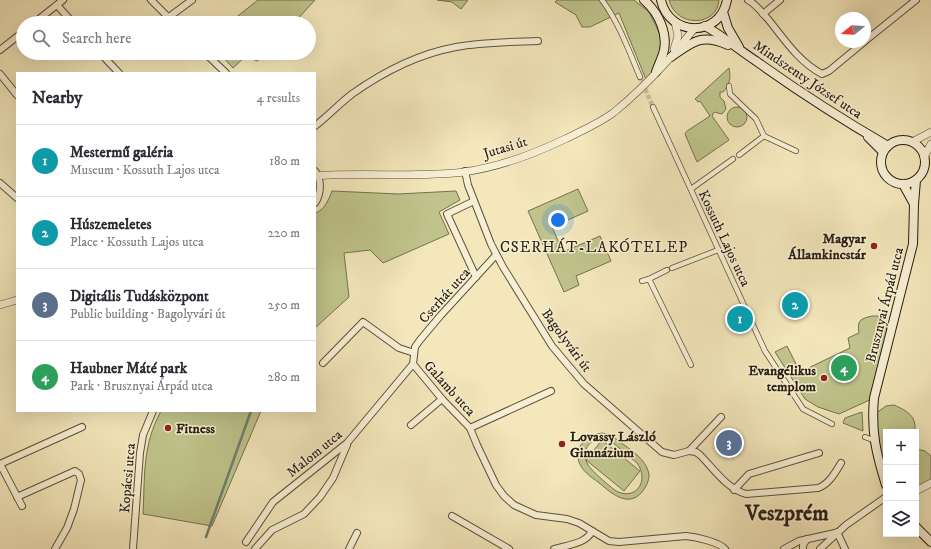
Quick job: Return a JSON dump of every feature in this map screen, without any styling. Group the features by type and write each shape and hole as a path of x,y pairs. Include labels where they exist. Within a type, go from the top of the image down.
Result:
{"main road":[{"path":"644,0 649,4 659,20 665,39 663,53 656,72"},
{"path":"662,0 666,12 675,22 680,25 695,28 705,26 715,21 723,12 727,0"},
{"name":"Mindszenty József utca","path":"723,12 728,28 742,51"},
{"name":"Mindszenty József utca","path":"705,26 754,61 860,130 886,149"},
{"path":"671,57 691,42 703,40 717,40 742,51"},
{"path":"900,140 912,142 922,151 924,157 923,170 916,180 903,184 896,183 884,174 881,167 881,160 886,149 900,140"},
{"name":"Brusznyai Árpád utca","path":"883,476 873,440 872,416 874,398 913,244 916,180"},
{"path":"903,184 914,204"},
{"path":"919,530 931,542"}],"street":[{"path":"43,16 63,0"},
{"path":"151,0 167,16"},
{"path":"172,16 192,0"},
{"path":"602,0 610,11 625,40 640,77"},
{"path":"748,0 752,2 763,14 803,62 822,74 857,48"},
{"path":"763,14 780,0"},
{"path":"871,37 916,0"},
{"path":"57,5 67,16"},
{"name":"Jutasi út","path":"671,57 678,36 675,22"},
{"name":"Jutasi út","path":"316,174 427,175 465,171 512,160 550,146 593,126 619,108 648,82 695,28"},
{"path":"0,50 16,37"},
{"path":"316,125 337,106 369,82 414,59 456,47 500,43 538,42"},
{"path":"107,60 118,72"},
{"path":"212,60 225,72"},
{"path":"0,74 16,95"},
{"path":"729,86 730,94 756,119 764,136 796,151"},
{"name":"Kossuth Lajos utca","path":"653,107 765,351 803,409 832,424"},
{"path":"912,142 931,132"},
{"path":"739,155 764,136"},
{"path":"924,157 931,144"},
{"path":"691,189 733,159"},
{"name":"Bagolyvári út","path":"465,171 486,233 496,254 552,346 584,384 662,452 674,455 689,451"},
{"path":"316,174 319,192 316,200"},
{"path":"0,183 16,197"},
{"path":"474,200 447,214 476,277"},
{"path":"672,268 718,250"},
{"name":"Cserhát utca","path":"414,353 415,347 441,314 496,254"},
{"path":"642,281 667,270"},
{"path":"649,278 691,365"},
{"path":"0,305 16,300"},
{"name":"Galamb utca","path":"322,363 363,322 399,348 414,353 413,364 442,399 470,428 476,445 496,485 504,496 514,505 536,515 562,518 579,523 609,541 614,542 686,536 721,545 725,549"},
{"name":"Malom utca","path":"246,542 273,502 347,443 413,364"},
{"name":"Galamb utca","path":"470,428 550,391"},
{"path":"410,424 442,399"},
{"name":"Kopácsi utca","path":"133,549 140,453 143,435 153,412"},
{"path":"689,451 722,417"},
{"path":"22,506 0,464 82,427"},
{"path":"865,437 873,440"},
{"path":"255,549 272,530 304,514 320,498 333,478 347,443"},
{"path":"689,451 696,452 700,455 734,490 746,494 818,488 832,477 841,463"},
{"path":"734,490 749,474 819,453"},
{"path":"17,497 75,471 79,474 81,480 74,509 67,528 54,549"},
{"path":"919,489 931,483"},
{"path":"820,549 837,532 883,499"},
{"path":"452,516 509,549"},
{"path":"554,549 584,540 595,532"},
{"path":"784,549 794,543 837,532"},
{"path":"837,532 845,549"},
{"path":"349,549 357,533"},
{"path":"803,549 803,545 807,539"}],"green space":[{"path":"258,0 315,0 300,16 238,16"},
{"path":"437,0 468,0 461,9 452,2"},
{"path":"557,0 634,0 649,12 664,46 659,64 647,82 619,13 590,27 582,27 576,15 555,2"},
{"path":"669,0 719,0 717,9 711,15 696,21 679,16 673,9"},
{"path":"226,60 242,60 233,68"},
{"path":"729,68 729,84 723,92 720,92 720,97 724,101 726,109 722,114 714,112 712,116 729,140 697,162 685,134 687,131 710,116 700,101 698,102 695,99"},
{"path":"737,107 744,110 747,117 744,124 737,127 730,124 727,117 730,110"},
{"path":"578,189 588,211 552,227 563,252 600,236 611,261 576,276 579,285 564,292 528,211"},
{"path":"332,191 398,194 456,191 460,200 439,212 449,234 383,263 370,250 344,253 349,297 316,327 316,213 321,210 328,201"},
{"path":"878,316 885,325 889,335 874,398 839,414 818,407 805,399 775,352 787,346 800,372 850,348 848,338 859,333 858,325 862,319"},
{"path":"894,405 906,411 914,420 915,429 883,429 883,470 872,416 886,406"},
{"path":"161,412 261,412 212,526 143,514 147,449"},
{"path":"862,412 863,431 843,423 845,418"},
{"path":"602,433 611,435 641,458 645,463 649,475 647,484 637,497 625,499 619,497 590,476 582,468 578,456 580,446 591,436","holes":["601,438 612,442 637,463 640,469 642,481 636,491 625,494 618,492 607,484 588,465 585,452 589,444 596,439"]},
{"path":"602,440 640,471 624,491 586,460"},
{"path":"919,450 925,451 931,456 931,483 919,489"}],"waterway":[{"path":"206,537 251,412"}],"tunnel":[{"path":"640,77 653,107"}],"place":[{"name":"Magyar Államkincstár","path":"874,246"},
{"name":"Húszemeletes","path":"795,305"},
{"name":"Mestermű galéria","path":"740,319"},
{"name":"Haubner Máté park","path":"844,368"},
{"name":"Evangélikus templom","path":"824,378"},
{"name":"Fitness","path":"168,428"},
{"name":"Digitális Tudásközpont","path":"729,443"},
{"name":"Lovassy László Gimnázium","path":"562,444"}],"district":[{"name":"CSERHÁT-LAKÓTELEP","path":"594,247"},
{"name":"Veszprém","path":"787,512"}]}
